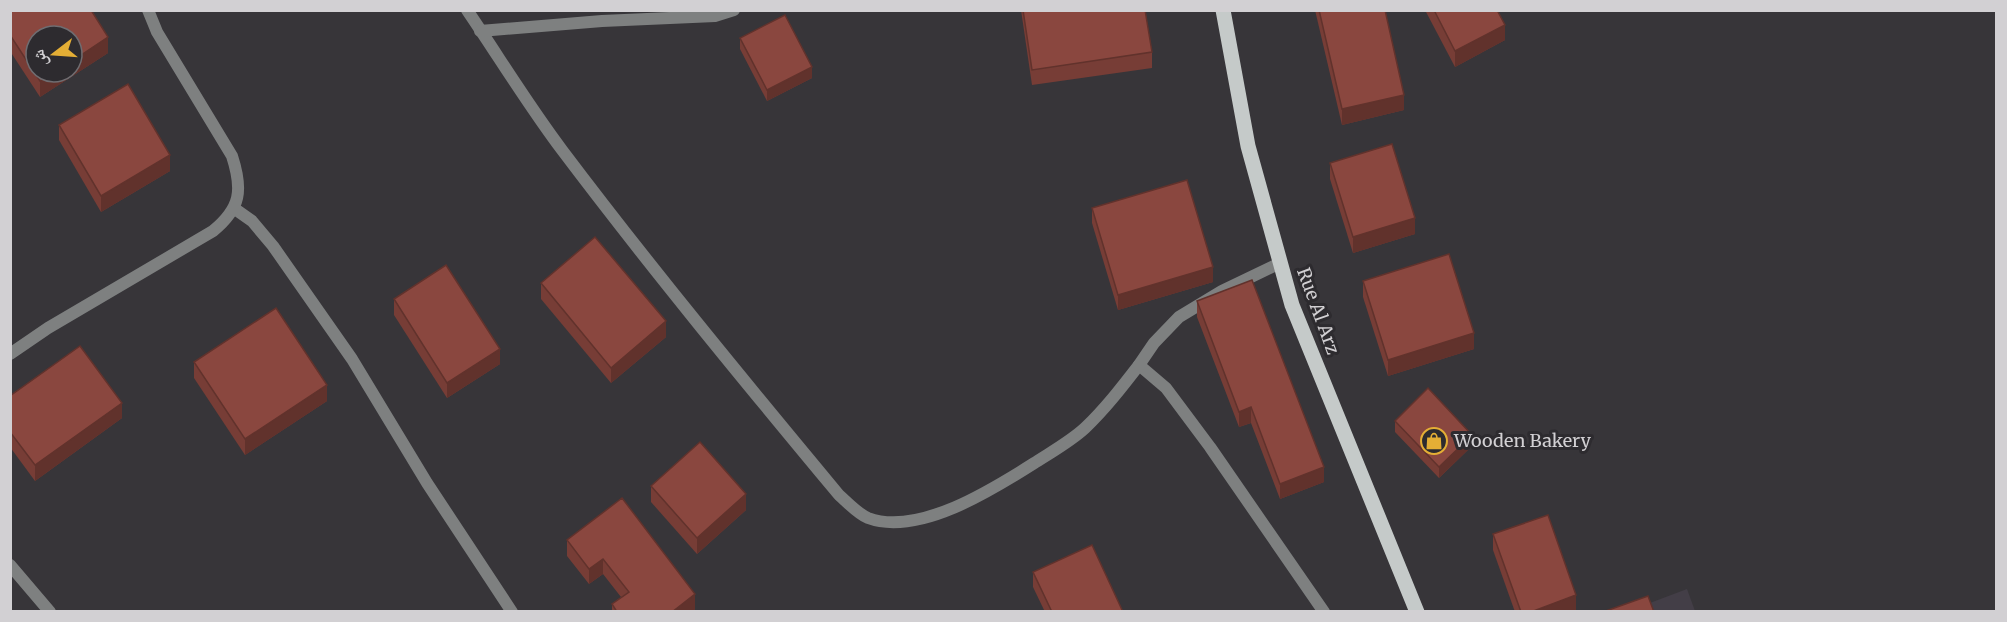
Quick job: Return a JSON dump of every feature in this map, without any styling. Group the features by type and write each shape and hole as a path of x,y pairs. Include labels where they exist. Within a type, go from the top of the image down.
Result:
{"main road":[{"name":"Rue Al Arz","path":"1223,10 1248,146 1292,305 1417,612"}],"street":[{"path":"10,354 48,328 213,231 227,220 235,209 238,176 232,156 157,32 148,10"},
{"path":"467,10 548,130 637,248 839,495 866,518 887,522 918,519 948,510 985,493 1052,452 1084,429 1111,400 1154,343 1179,317 1222,291 1280,263"},
{"path":"480,31 602,21 715,16 734,10"},
{"path":"235,209 252,221 273,246 352,359 427,483 512,612"},
{"path":"1139,365 1166,388 1210,447 1324,612"},
{"path":"10,564 50,612"}],"shaded area":[{"path":"1687,589 1695,611 1626,612"}],"building":[{"path":"10,10 91,10 108,37 84,53 84,24 24,24 24,56 10,35"},
{"path":"1023,10 1145,10 1152,52 1032,70"},
{"path":"1319,10 1385,10 1404,95 1342,109"},
{"path":"1434,10 1497,10 1505,25 1455,51"},
{"path":"785,15 812,67 767,90 740,38"},
{"path":"128,84 170,155 101,196 59,125"},
{"path":"1392,144 1415,218 1353,237 1330,163"},
{"path":"1187,180 1213,267 1118,295 1092,208"},
{"path":"595,237 666,321 611,368 541,283"},
{"path":"1449,254 1474,333 1388,360 1363,281"},
{"path":"446,265 500,349 447,383 394,299"},
{"path":"1252,280 1324,467 1280,484 1251,407 1239,412 1197,301"},
{"path":"276,308 327,385 245,439 194,362"},
{"path":"80,346 122,403 35,465 10,432 10,396"},
{"path":"1428,388 1472,435 1439,467 1395,421"},
{"path":"700,442 746,494 697,538 651,486"},
{"path":"622,498 695,594 672,612 617,612 612,604 629,592 603,559 589,569 567,540"},
{"path":"1548,515 1576,595 1531,612 1521,612 1493,534"},
{"path":"1092,545 1123,612 1052,612 1033,572"},
{"path":"1648,596 1654,612 1603,612"}],"place":[{"name":"Wooden Bakery","path":"1434,441"}]}
